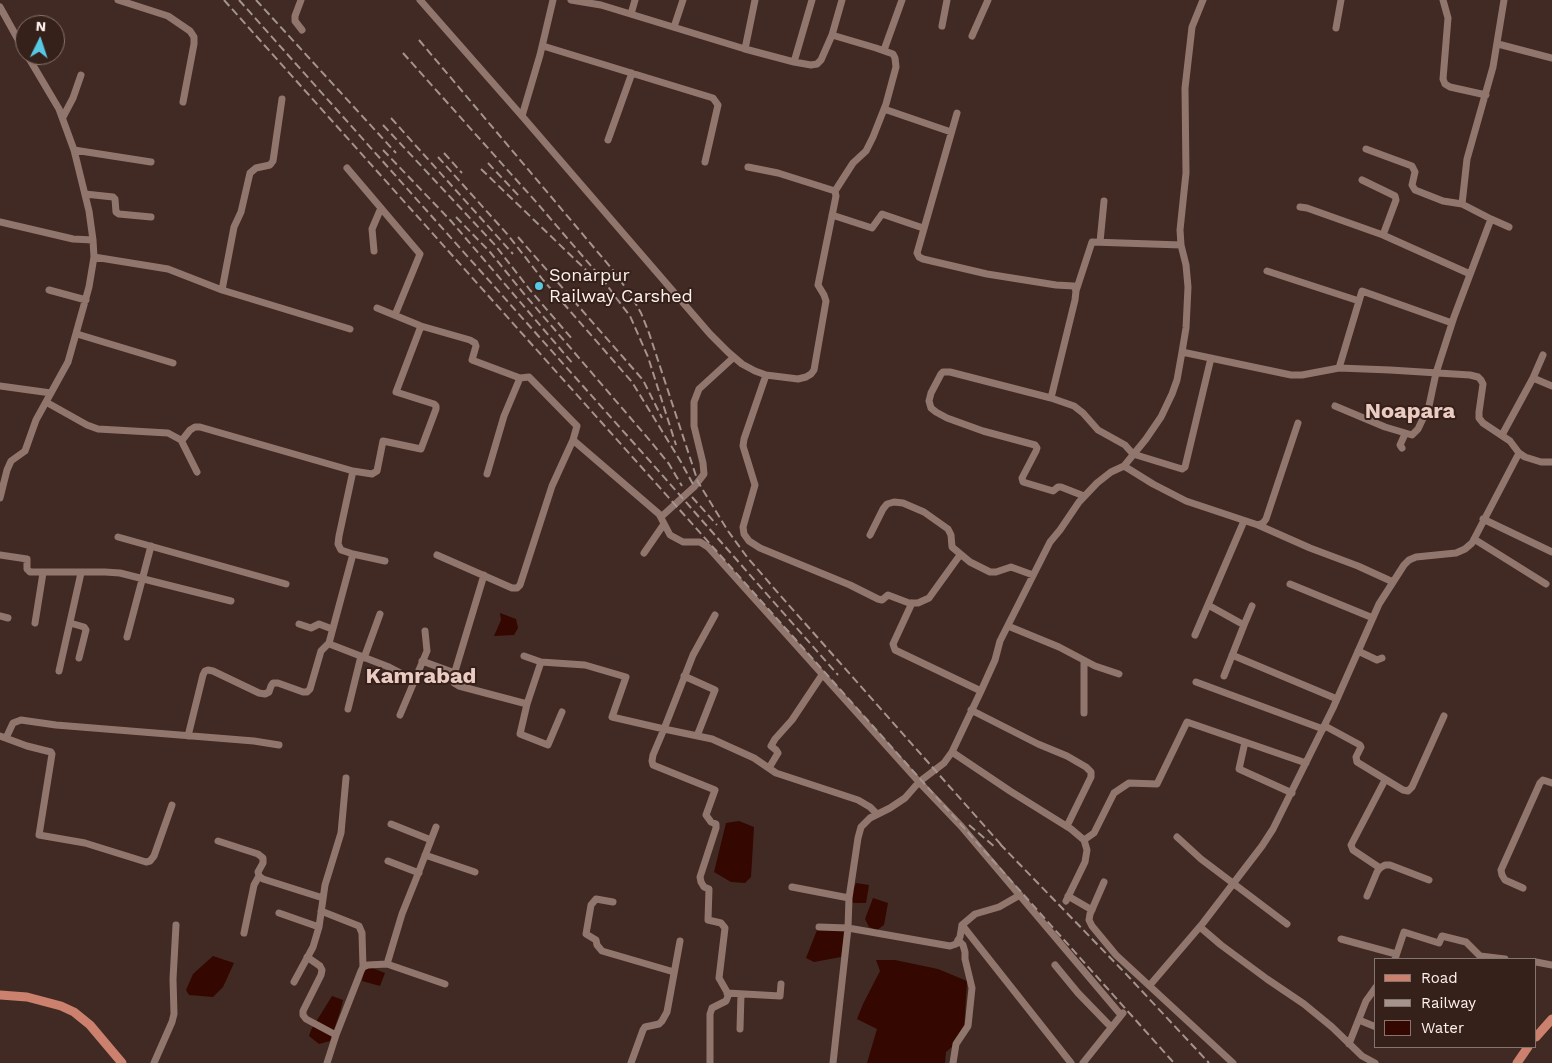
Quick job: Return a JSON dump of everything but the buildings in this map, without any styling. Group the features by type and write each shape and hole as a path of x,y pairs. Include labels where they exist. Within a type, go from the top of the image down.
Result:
{"main road":[{"path":"0,995 27,997 74,1012 90,1025 122,1063"},
{"path":"1537,1036 1551,1021"},
{"path":"1517,1063 1527,1048"}],"street":[{"path":"118,0 168,16 190,31 194,37 183,102"},
{"path":"301,0 295,20 302,30"},
{"path":"420,0 710,334 734,357 755,371 766,375 798,379 806,378 814,370 826,301 818,285 835,191 853,163 866,150 873,137 884,109 896,63 893,54 884,50 832,35"},
{"path":"522,116 543,46 553,0"},
{"path":"571,0 602,5 745,49 811,65 817,64 821,60 832,35 842,0"},
{"path":"631,14 635,0"},
{"path":"674,27 683,0"},
{"path":"745,49 755,0"},
{"path":"794,62 812,0"},
{"path":"884,50 902,0"},
{"path":"942,26 947,0"},
{"path":"972,36 988,0"},
{"path":"833,1063 848,928 849,898 861,827 870,818 905,798 918,782 941,767 952,752 995,660 1000,641 1050,542 1084,496 1097,483 1124,466 1146,439 1161,417 1177,380 1186,328 1188,287 1180,230 1186,173 1185,88 1192,27 1202,0"},
{"path":"1336,28 1341,0"},
{"path":"1443,0 1448,18 1443,79 1445,84 1450,87 1486,95"},
{"path":"1462,204 1468,159 1498,44 1504,0"},
{"path":"0,7 15,34"},
{"path":"1498,44 1552,58"},
{"path":"543,46 714,98 718,105 705,162"},
{"path":"0,498 11,461 26,451 32,428 68,362 89,288 94,257 85,194 74,150 63,117 33,65"},
{"path":"608,140 632,73"},
{"path":"63,117 73,98 81,75"},
{"path":"222,290 234,227 241,212 250,172 256,168 270,166 273,161 282,99"},
{"path":"884,109 952,132"},
{"path":"957,113 916,253 918,257 987,274 1074,286 1076,291"},
{"path":"1366,149 1415,168 1412,185 1415,190 1443,201 1462,204 1509,227"},
{"path":"74,150 151,162"},
{"path":"748,167 778,173 835,191"},
{"path":"347,168 420,254 395,315"},
{"path":"1362,180 1396,196 1382,235"},
{"path":"85,194 112,197 115,200 116,212 119,214 151,217"},
{"path":"1100,242 1104,201"},
{"path":"1300,207 1382,235 1470,274"},
{"path":"374,251 372,229 381,208"},
{"path":"832,215 872,228 882,214 923,228"},
{"path":"1334,406 1404,434 1412,436 1418,429 1429,406 1436,373 1452,324 1491,219"},
{"path":"0,222 73,239 93,240"},
{"path":"1051,398 1076,291 1092,242 1181,245"},
{"path":"94,257 168,268 222,290 350,329"},
{"path":"1267,271 1359,300"},
{"path":"49,290 86,300"},
{"path":"1339,368 1362,291 1452,324"},
{"path":"377,308 421,326 470,340 476,346 472,360 520,378 529,377 577,426 573,440 552,486 520,585 517,588 512,588 437,554"},
{"path":"181,440 184,440 190,430 200,427 353,471 375,473 383,441 418,449 423,447 436,406 396,392 421,326"},
{"path":"77,334 173,363"},
{"path":"1182,352 1291,375 1302,375 1339,368 1470,375 1481,380 1483,384 1479,412 1479,418 1483,423 1510,441 1519,453 1532,460 1552,462"},
{"path":"1502,435 1533,378 1543,355"},
{"path":"644,553 663,520 704,474 694,426 694,402 699,389 734,357"},
{"path":"1084,496 1061,487 1053,491 1023,482 1022,478 1036,451 1036,446 1003,438 947,418 931,408 929,401 931,393 941,374 946,371 1051,398 1079,409 1098,430 1125,444 1133,454 1182,469 1185,467 1211,358"},
{"path":"766,375 743,446 755,486 743,527 744,534 749,541 760,548 850,585 878,600 882,600 888,595 909,603 918,603 929,598 960,555"},
{"path":"487,474 504,416 520,378"},
{"path":"1533,378 1552,386"},
{"path":"0,386 51,393"},
{"path":"46,402 87,425 98,429 168,434 181,440 197,472"},
{"path":"1258,525 1266,519 1298,423"},
{"path":"1402,448 1400,445 1404,434"},
{"path":"573,440 663,520 670,535 683,542 700,542 708,547 918,782 961,826 1122,1014 1083,1063"},
{"path":"1150,985 1200,927 1262,846 1278,820 1324,728 1373,618 1404,565 1416,557 1456,553 1472,543 1519,453"},
{"path":"1124,466 1186,501 1258,525 1393,582"},
{"path":"353,471 338,544 341,550 385,560"},
{"path":"870,535 887,504 894,502 903,503 924,512 948,529 951,535 952,547 970,562 990,572 1011,567 1033,575"},
{"path":"1483,519 1552,552"},
{"path":"1195,635 1244,521"},
{"path":"118,537 286,584"},
{"path":"1474,539 1546,584"},
{"path":"127,637 151,546"},
{"path":"188,736 205,671 213,671 259,694 269,692 273,683 302,692 307,692 310,689 321,652 329,643 353,554"},
{"path":"0,555 24,557 28,560 28,571 30,572 113,572 231,601"},
{"path":"35,623 43,572"},
{"path":"60,671 81,573"},
{"path":"484,575 453,678 454,683 527,704"},
{"path":"1290,584 1373,618"},
{"path":"912,603 893,644 894,650 981,691"},
{"path":"1208,605 1244,625"},
{"path":"1224,676 1252,606"},
{"path":"348,709 363,657 380,614"},
{"path":"710,1063 710,1014 712,1008 726,1002 727,993 720,978 725,928 721,922 708,920 709,889 704,887 700,877 716,828 716,824 710,822 706,815 715,790 653,765 652,761 693,654 715,615"},
{"path":"0,616 8,618"},
{"path":"70,623 84,627 86,630 79,658"},
{"path":"299,624 311,628 319,624 332,629"},
{"path":"1008,626 1059,647 1084,661 1119,674"},
{"path":"400,715 427,651 425,631"},
{"path":"329,643 389,667 414,680"},
{"path":"1358,651 1378,660 1382,658"},
{"path":"1232,655 1337,699"},
{"path":"524,656 541,662 585,665 626,677 612,717 712,739 739,750 776,773 858,800 877,814"},
{"path":"1084,661 1084,714"},
{"path":"422,662 455,673"},
{"path":"541,662 527,704 520,734 548,745 562,712"},
{"path":"769,768 778,753 772,746 775,739 792,720 822,675"},
{"path":"684,676 715,690 697,736"},
{"path":"1196,682 1324,728 1358,743 1360,747 1356,757 1357,762 1385,780 1408,791 1412,787 1444,716"},
{"path":"971,710 1038,744 1067,756 1091,772 1091,777 1066,826"},
{"path":"172,806 154,856 150,861 146,862 85,843 39,835 52,754 48,750 27,746 3,737 13,723 21,720 56,725 254,741 279,745"},
{"path":"1084,840 1094,833 1114,792 1126,786 1129,782 1158,784 1186,722 1306,763"},
{"path":"1245,742 1239,769 1292,793"},
{"path":"952,752 1066,826 1084,840 1087,850 1085,862 1067,899 1092,910"},
{"path":"294,982 313,947 319,927 328,873 341,833 346,778"},
{"path":"1380,868 1354,850 1351,845 1385,780"},
{"path":"1523,888 1505,880 1501,870 1540,783 1543,780 1552,782"},
{"path":"391,824 431,840"},
{"path":"387,964 402,914 436,827"},
{"path":"1177,838 1287,924"},
{"path":"218,841 258,854 263,858 258,872 259,876 254,885 244,933"},
{"path":"425,855 475,872"},
{"path":"388,861 419,873"},
{"path":"1368,896 1380,868 1385,865 1390,865 1429,880"},
{"path":"259,876 271,882 323,898"},
{"path":"1104,882 1089,920 1092,926 1116,955 1233,1063"},
{"path":"792,887 849,898"},
{"path":"819,928 848,928 950,946 956,944 960,937 962,925 975,914 999,907 1020,895"},
{"path":"613,902 596,899 591,905 586,934 596,940 597,945 602,950 674,972"},
{"path":"321,911 359,926 362,933 363,967 326,1063"},
{"path":"279,913 319,927"},
{"path":"154,1063 174,1014 173,979 176,925"},
{"path":"962,925 1072,1063"},
{"path":"1200,927 1221,945 1304,1004 1362,1056 1374,1063"},
{"path":"1341,938 1396,957 1404,932 1439,944 1442,936 1466,942 1480,956 1497,958"},
{"path":"953,1063 956,1044 968,1026 972,988 964,959 963,945 958,940"},
{"path":"631,1063 645,1027 659,1024 667,1012 680,941"},
{"path":"308,957 320,966 322,970 303,1011 303,1015 306,1019 336,1035"},
{"path":"1537,962 1552,965"},
{"path":"363,967 387,964 445,984"},
{"path":"1055,965 1078,993 1112,1027"},
{"path":"727,993 780,996 781,984"},
{"path":"1350,1044 1366,1001 1374,990"},
{"path":"740,1029 741,994"},
{"path":"1359,1020 1374,1027"}],"water":[{"path":"500,613 516,619 518,628 514,635 494,636 501,620"},
{"path":"739,821 754,827 751,877 745,883 731,882 714,872 726,823"},
{"path":"856,883 869,885 866,903 853,903 850,897"},
{"path":"873,898 888,903 884,925 877,930 869,927 865,919"},
{"path":"819,925 845,930 841,957 814,962 806,958"},
{"path":"213,956 234,963 223,987 213,997 189,995 186,990 193,974"},
{"path":"876,960 895,960 938,969 967,981 964,1029 961,1039 946,1052 945,1063 867,1063 877,1029 857,1019 880,971"},
{"path":"370,967 385,973 380,986 362,981 364,971"},
{"path":"332,996 343,1000 340,1012 330,1041 319,1044 309,1036"}],"railway":[{"path":"224,0 1174,1063"},
{"path":"239,0 838,675"},
{"path":"256,0 396,153"},
{"path":"419,40 612,269 630,294 641,313 649,333 698,482 728,531 747,557 779,594 1004,848"},
{"path":"403,53 537,203 604,281 630,316 648,357 676,445"},
{"path":"391,118 513,254"},
{"path":"383,125 495,245 530,290 573,340"},
{"path":"383,150 451,221 574,365"},
{"path":"444,153 462,173"},
{"path":"438,157 508,235 543,280 632,382 694,486"},
{"path":"488,163 519,196"},
{"path":"481,169 586,270"},
{"path":"456,217 490,252 652,443 669,464 682,486"},
{"path":"518,237 643,380 662,418"},
{"path":"692,497 717,525"},
{"path":"969,825 995,847"},
{"path":"1000,844 1209,1063"}],"place":[{"name":"Sonarpur Railway Carshed","path":"539,286"}],"district":[{"name":"Noapara","path":"1410,412"},
{"name":"Kamrabad","path":"421,677"}]}
